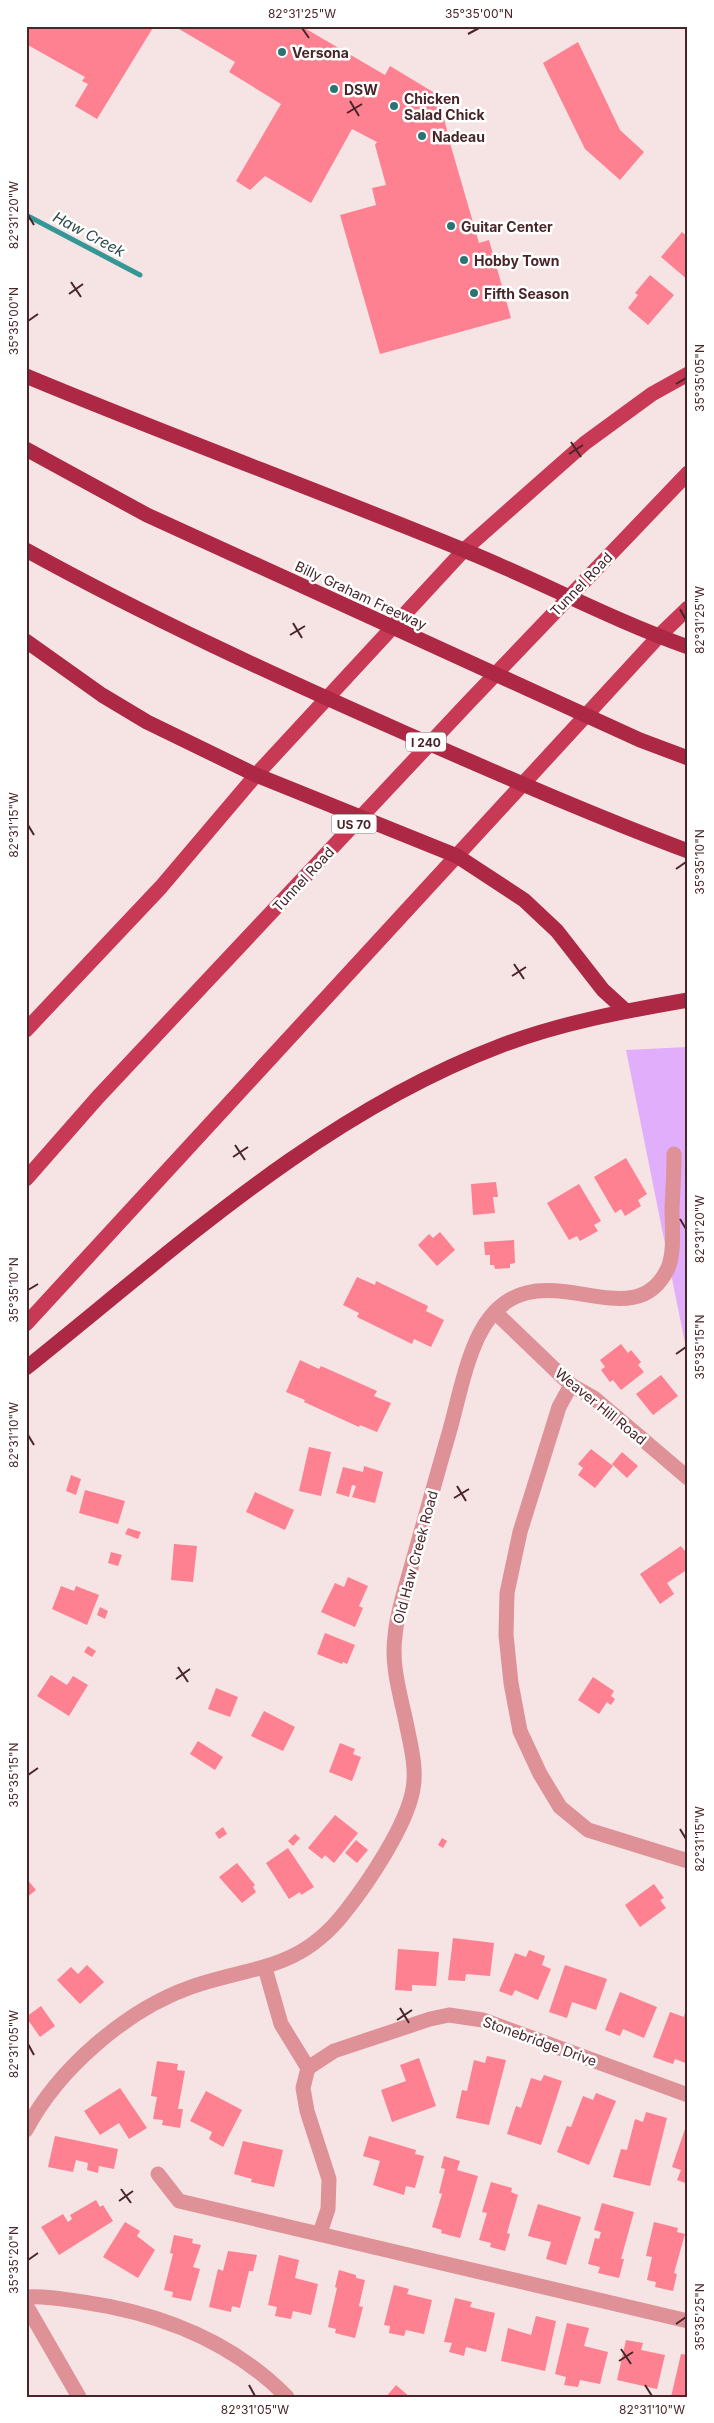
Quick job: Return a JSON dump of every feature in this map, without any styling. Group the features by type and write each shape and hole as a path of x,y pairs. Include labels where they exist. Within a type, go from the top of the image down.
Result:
{"highway":[{"path":"26,376 120,416 464,550 613,618 688,647"},
{"name":"Billy Graham Freeway","path":"26,449 147,515 640,740 688,758"},
{"name":"I 240","path":"26,550 107,595 259,669 593,815 688,850"},
{"path":"26,641 102,695 146,722 256,775 457,856 524,900 557,931 603,990 626,1011"},
{"path":"26,1368 233,1202 294,1157 358,1116 425,1080 501,1046 626,1011 688,1000"}],"main road":[{"path":"26,1030 160,887 256,775 464,550 585,443 652,394 688,374"},
{"name":"Tunnel Road","path":"26,1179 112,1083 467,704 688,474"},
{"path":"26,1324 659,636 688,608"}],"street":[{"name":"Old Haw Creek Road","path":"26,2130 54,2087 96,2045 127,2022 160,2000 190,1988 266,1968 302,1953 332,1927 368,1881 409,1806 413,1790 414,1775 394,1666 396,1624 478,1337 495,1312 509,1300 535,1290 550,1288 612,1299 632,1298 646,1293 658,1284 669,1266 674,1154"},
{"name":"Weaver Hill Road","path":"495,1312 571,1385 594,1398 688,1478"},
{"path":"571,1385 559,1407 520,1532 507,1593 506,1635 510,1674 520,1731 540,1774 560,1807 588,1830 688,1861"},
{"path":"266,1968 281,2024 308,2068 303,2088 307,2111 328,2179 328,2209 320,2233"},
{"name":"Stonebridge Drive","path":"308,2068 334,2051 430,2018 450,2015 468,2016 484,2020 688,2095"},
{"path":"158,2174 179,2201 688,2321"},
{"path":"26,2297 44,2296 91,2303 140,2312 168,2321 238,2357 276,2385 287,2397"},
{"path":"26,2304 79,2397"}],"shaded area":[{"path":"688,1047 688,1358 626,1050"}],"building":[{"path":"26,26 154,26 97,119 75,106 88,84 82,81 85,77 26,44"},
{"path":"174,26 301,26 385,75 390,66 438,95 479,243 489,240 511,318 380,354 340,215 376,205 372,188 386,185 375,145 377,142 352,129 311,203 265,176 250,190 236,181 281,104 229,72 235,62"},
{"path":"578,42 620,130 644,152 620,180 585,149 543,63"},
{"path":"682,232 688,237 688,280 661,257"},
{"path":"650,275 674,295 648,325 628,308 638,295 635,293"},
{"path":"626,1158 647,1194 638,1200 641,1206 625,1216 621,1209 615,1213 594,1177"},
{"path":"496,1182 498,1197 493,1197 495,1213 473,1215 471,1184"},
{"path":"579,1184 601,1221 594,1225 598,1231 580,1241 577,1236 569,1240 547,1203"},
{"path":"440,1232 455,1250 437,1266 418,1245 429,1234 433,1238"},
{"path":"514,1240 515,1263 510,1264 510,1268 495,1269 494,1265 490,1265 490,1255 485,1255 484,1242"},
{"path":"357,1277 375,1285 376,1281 428,1306 426,1311 444,1320 431,1347 414,1339 412,1344 357,1317 359,1313 343,1305"},
{"path":"621,1344 628,1353 631,1350 641,1362 638,1365 644,1372 621,1390 613,1380 610,1382 601,1370 605,1367 600,1360"},
{"path":"300,1360 319,1369 321,1366 377,1391 374,1396 391,1403 377,1432 360,1425 359,1427 286,1392"},
{"path":"661,1375 678,1396 653,1415 636,1394"},
{"path":"309,1447 331,1452 321,1496 299,1491"},
{"path":"591,1449 613,1466 595,1488 578,1475 583,1468 578,1464"},
{"path":"622,1452 638,1466 627,1478 612,1464"},
{"path":"364,1466 383,1472 375,1503 352,1497 356,1486 352,1485 349,1497 336,1493 343,1467 363,1472"},
{"path":"71,1475 81,1479 76,1495 66,1491"},
{"path":"85,1490 125,1501 118,1524 79,1513"},
{"path":"255,1492 294,1510 285,1530 246,1512"},
{"path":"128,1528 141,1532 138,1539 125,1534"},
{"path":"174,1544 197,1546 193,1582 171,1580"},
{"path":"681,1546 688,1555 688,1569 667,1583 674,1594 660,1604 640,1574"},
{"path":"111,1552 122,1555 118,1566 108,1563"},
{"path":"348,1577 368,1586 359,1606 363,1608 355,1627 321,1612 335,1583 344,1587"},
{"path":"61,1586 74,1591 76,1586 99,1595 87,1625 52,1609"},
{"path":"100,1607 108,1611 105,1619 97,1615"},
{"path":"325,1633 355,1645 347,1664 343,1662 342,1664 317,1654"},
{"path":"88,1646 96,1651 92,1657 84,1652"},
{"path":"51,1675 67,1685 73,1676 88,1685 69,1716 37,1696"},
{"path":"593,1677 614,1691 611,1696 615,1699 611,1705 607,1702 599,1714 578,1700"},
{"path":"216,1688 238,1697 230,1717 208,1709"},
{"path":"264,1711 295,1727 283,1751 251,1736"},
{"path":"198,1741 223,1757 215,1770 190,1754"},
{"path":"340,1743 355,1749 353,1754 361,1757 352,1781 329,1772"},
{"path":"335,1815 358,1833 334,1863 325,1855 322,1859 308,1848"},
{"path":"223,1827 227,1834 219,1839 215,1833"},
{"path":"295,1834 300,1838 293,1846 288,1841"},
{"path":"442,1838 447,1841 443,1848 438,1845"},
{"path":"356,1840 368,1850 357,1863 345,1853"},
{"path":"288,1848 314,1887 301,1895 300,1892 289,1899 266,1863"},
{"path":"237,1863 255,1885 253,1887 256,1892 242,1903 219,1877"},
{"path":"26,1878 36,1890 26,1898"},
{"path":"654,1884 664,1898 660,1900 666,1908 640,1927 625,1905"},
{"path":"453,1938 494,1943 490,1976 466,1974 465,1981 448,1980"},
{"path":"398,1949 439,1952 436,1986 412,1985 412,1991 395,1990"},
{"path":"529,1950 545,1956 542,1965 551,1969 538,2000 515,1990 512,1996 499,1991 515,1953 526,1957"},
{"path":"87,1965 104,1982 80,2004 57,1980 71,1967 78,1974"},
{"path":"565,1965 607,1979 596,2010 572,2002 567,2018 549,2012"},
{"path":"620,1992 657,2007 644,2038 623,2029 620,2036 605,2030"},
{"path":"41,2006 55,2026 40,2037 26,2017"},
{"path":"670,2012 684,2017 685,2012 688,2013 688,2064 675,2059 673,2064 653,2057"},
{"path":"487,2056 506,2060 489,2125 456,2118 462,2090 467,2091 474,2060 485,2063"},
{"path":"419,2058 436,2106 392,2122 381,2090 406,2081 400,2065"},
{"path":"157,2061 178,2064 177,2070 185,2071 178,2109 183,2109 180,2128 162,2125 163,2120 153,2119 157,2097 151,2096"},
{"path":"544,2075 562,2081 541,2145 507,2134 516,2106 521,2108 531,2078 541,2081"},
{"path":"120,2088 147,2128 129,2139 119,2123 100,2135 84,2111"},
{"path":"206,2091 242,2110 223,2147 209,2139 212,2132 190,2121"},
{"path":"596,2093 616,2101 589,2165 557,2152 567,2126 571,2127 583,2096 593,2100"},
{"path":"646,2112 667,2118 650,2186 613,2177 621,2149 627,2150 635,2119 643,2122"},
{"path":"685,2129 688,2130 688,2184 677,2180 681,2170 672,2167"},
{"path":"55,2136 118,2149 114,2169 99,2166 98,2173 87,2170 88,2163 76,2160 73,2172 48,2167"},
{"path":"369,2136 416,2150 415,2154 424,2156 415,2188 406,2186 404,2195 373,2185 380,2161 363,2156"},
{"path":"243,2141 283,2150 274,2187 251,2182 252,2179 234,2174"},
{"path":"444,2156 460,2161 457,2170 478,2176 460,2238 441,2233 442,2230 432,2227 442,2194 439,2193 445,2169 441,2168"},
{"path":"491,2182 512,2188 511,2192 518,2195 507,2233 510,2234 505,2251 490,2247 491,2243 479,2240 487,2213 482,2212"},
{"path":"96,2200 100,2207 103,2205 113,2221 59,2255 41,2227 63,2214 68,2222 72,2219 70,2215"},
{"path":"602,2203 634,2212 621,2259 624,2259 619,2278 598,2273 600,2267 588,2264 595,2238 599,2239 601,2232 594,2230"},
{"path":"538,2204 581,2217 566,2265 546,2259 551,2242 528,2236"},
{"path":"125,2222 140,2231 137,2236 155,2250 138,2278 103,2257"},
{"path":"654,2222 678,2228 677,2232 685,2234 674,2273 677,2274 673,2291 655,2287 656,2282 647,2280 652,2257 646,2256"},
{"path":"174,2235 193,2239 192,2243 201,2245 193,2267 200,2269 191,2301 172,2297 173,2292 164,2290 173,2254 170,2253"},
{"path":"228,2251 257,2255 253,2271 249,2271 240,2308 232,2306 231,2312 209,2307 218,2269 223,2271"},
{"path":"279,2255 299,2260 295,2278 318,2284 311,2315 293,2311 291,2319 275,2316 277,2307 268,2305"},
{"path":"339,2270 365,2280 359,2306 363,2307 355,2338 335,2333 336,2329 328,2327"},
{"path":"394,2285 409,2289 407,2294 432,2300 424,2334 406,2330 404,2336 389,2333 390,2326 384,2325"},
{"path":"455,2298 472,2302 470,2307 495,2313 486,2352 466,2347 464,2356 449,2352 452,2343 444,2342"},
{"path":"536,2316 556,2321 545,2371 501,2361 508,2328 531,2335"},
{"path":"567,2323 589,2328 584,2346 608,2352 600,2384 580,2380 578,2387 564,2385 566,2377 555,2374"},
{"path":"626,2340 643,2343 641,2350 665,2355 657,2389 617,2380"},
{"path":"681,2354 688,2355 688,2397 671,2397"},
{"path":"396,2385 410,2397 386,2397"}],"waterway":[{"name":"Haw Creek","path":"26,215 140,275"}],"place":[{"name":"Versona","path":"282,52"},
{"name":"DSW","path":"334,89"},
{"name":"Chicken Salad Chick","path":"394,106"},
{"name":"Nadeau","path":"422,136"},
{"name":"Guitar Center","path":"451,226"},
{"name":"Hobby Town","path":"464,260"},
{"name":"Fifth Season","path":"474,293"}]}
